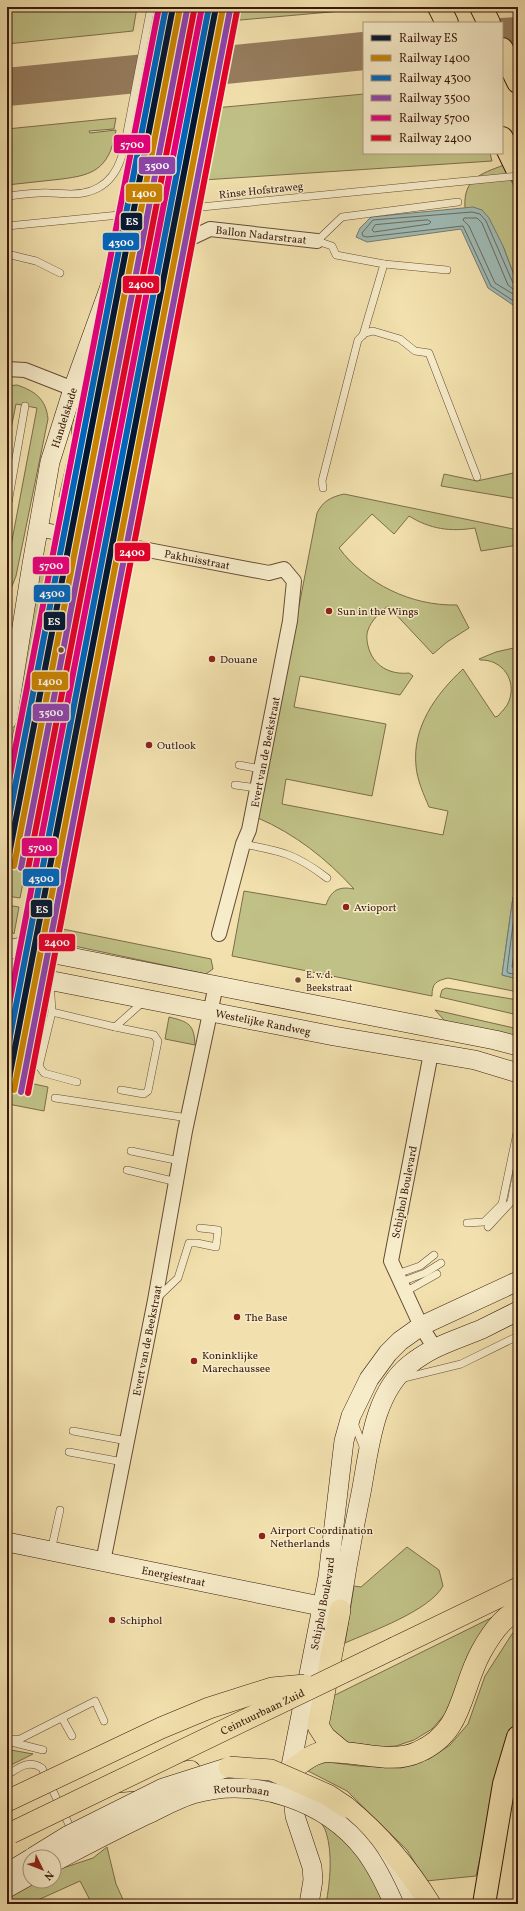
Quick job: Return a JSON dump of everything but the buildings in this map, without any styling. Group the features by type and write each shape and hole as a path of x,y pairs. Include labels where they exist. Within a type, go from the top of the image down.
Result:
{"highway":[{"path":"439,7 446,22"},
{"path":"482,7 489,22"},
{"path":"503,51 518,82"},
{"path":"503,140 518,171"},
{"path":"484,1904 504,1784 518,1737"}],"main road":[{"name":"Ceintuurbaan Zuid","path":"7,1835 518,1588"},
{"path":"332,1608 318,1726 325,1738 342,1752"},
{"path":"290,1771 320,1752 342,1752 401,1757 418,1753 432,1744 446,1732 458,1714 470,1674 489,1637 502,1622 518,1608"},
{"path":"7,1801 161,1728 209,1708 272,1688 318,1684"},
{"name":"Retourbaan","path":"116,1782 163,1778 201,1768 229,1767 271,1770 328,1795 346,1807 380,1837 397,1856 430,1904"}],"street":[{"name":"Handelskade","path":"7,720 50,462 73,389 137,210 178,7"},
{"path":"7,828 83,440 144,272 163,203 200,7"},
{"name":"Ballon Nadarstraat","path":"124,546 133,496 127,462 147,358 184,248 191,238 200,232 210,229 317,241"},
{"path":"7,369 25,370 99,399"},
{"name":"Pakhuisstraat","path":"38,530 269,573 284,569"},
{"name":"Evert van de Beekstraat","path":"219,934 249,830 290,621 294,581 284,569"},
{"path":"12,945 495,1040 518,1046"},
{"name":"Westelijke Randweg","path":"7,972 431,1053 475,1060 518,1073"},
{"name":"Evert van de Beekstraat","path":"103,1562 156,1300 188,1118 216,985"},
{"name":"Schiphol Boulevard","path":"431,1053 391,1261 421,1326 434,1347"},
{"name":"Schiphol Boulevard","path":"332,1608 332,1556 344,1441 351,1416 365,1386 378,1366 400,1341 421,1326 518,1281"},
{"name":"Schiphol Boulevard","path":"309,1904 313,1880 312,1867 294,1810 290,1771 332,1608 347,1561 367,1456 383,1402 396,1380 408,1365 434,1347 483,1328 518,1311"},
{"name":"Energiestraat","path":"7,1542 332,1608"},
{"path":"46,1849 67,1836 163,1788 229,1767"},
{"name":"Retourbaan","path":"62,1858 132,1822 192,1794 228,1788 250,1789 294,1798 345,1829 365,1851 394,1904"},
{"name":"Retourbaan","path":"346,1807 372,1840 388,1864 410,1904"},
{"path":"7,1873 22,1864"},
{"path":"7,1888 22,1880"}],"lane":[{"path":"7,196 45,193 79,194 99,187 112,177 120,166 151,7"},
{"name":"Rinse Hofstraweg","path":"7,226 518,176"},
{"path":"447,270 384,264 336,255 332,246 317,241 342,217 458,202"},
{"path":"7,254 36,261 60,274"},
{"path":"363,335 384,264"},
{"path":"323,488 322,481 358,340 363,335 374,331 400,339 415,351 429,353 477,477"},
{"path":"7,509 25,406"},
{"path":"239,765 261,769"},
{"path":"236,785 257,788"},
{"path":"244,844 292,855 306,862 327,878"},
{"path":"50,980 52,1012 39,1066 44,1073 77,1082"},
{"path":"115,1027 146,999"},
{"path":"52,1012 154,1035 158,1041 148,1091 144,1094 121,1090"},
{"path":"55,1098 188,1118"},
{"path":"467,1223 484,1222 502,1204 518,1128"},
{"path":"131,1151 180,1161"},
{"path":"488,1227 511,1202 518,1166"},
{"path":"127,1170 177,1182"},
{"path":"156,1300 178,1278 189,1243 216,1247 218,1230 200,1228"},
{"path":"401,1283 434,1255"},
{"path":"401,1283 425,1273 441,1263"},
{"path":"401,1283 437,1274"},
{"path":"396,1380 461,1364 518,1336"},
{"path":"351,1416 367,1456"},
{"path":"73,1431 127,1441"},
{"path":"68,1452 123,1462"},
{"path":"51,1551 60,1510"},
{"path":"7,1740 20,1739 95,1701 104,1721"},
{"path":"62,1718 72,1736"},
{"path":"7,1740 43,1750"},
{"path":"7,1775 27,1763 35,1763 42,1768 78,1842"}],"green space":[{"path":"7,7 137,7 133,31 7,44"},
{"path":"221,7 386,7 218,22"},
{"path":"363,94 363,154 490,154 492,161 188,181 204,109"},
{"path":"116,118 114,129 89,131 90,133 116,130 109,155 96,169 78,176 7,185 7,129"},
{"path":"504,165 518,195 518,286 503,246 465,208 465,198 470,184 488,171"},
{"path":"148,229 103,363 92,359 139,230"},
{"path":"144,296 143,309 112,452 103,455 88,529 78,515 82,486 94,435"},
{"path":"17,385 34,393 42,401 47,412 48,419 16,576 7,599 7,567 37,408 16,404 7,449 7,386"},
{"path":"71,419 82,424 64,498 59,497 72,439"},
{"path":"124,442 126,501 123,522 119,529 114,533 108,534 96,532 99,514 109,491"},
{"path":"518,472 518,499 441,486 444,474 477,481"},
{"path":"344,494 518,530 518,545 481,551 475,528 457,530 433,527 409,516 394,534 372,514 339,548 362,572 391,590 423,602 457,605 469,628 447,642 433,654 388,606 379,614 371,623 368,630 368,646 374,659 383,668 389,671 409,673 413,676 400,695 300,676 294,707 386,724 372,796 286,779 282,804 443,835 448,811 429,807 418,777 416,752 422,725 435,700 463,669 495,717 498,716 509,701 511,686 509,679 506,672 495,663 479,659 496,652 518,647 518,896 513,897 502,975 518,979 518,992 448,978 440,980 434,985 432,996 232,956 244,891 326,905 330,896 336,890 344,888 354,889 344,878 310,848 272,824 258,818 317,513 322,505 328,500"},
{"path":"39,569 50,571 7,792 7,766 18,707"},
{"path":"66,574 75,576 76,613 20,898 7,896 7,873 31,750 45,703 60,627 61,594"},
{"path":"7,905 19,907 14,934 7,927"},
{"path":"23,921 211,959 213,969 206,974 41,939 24,931"},
{"path":"20,983 29,995 36,1011 20,1081 48,1087 44,1111 8,1104 7,1109 7,1036 13,1025"},
{"path":"446,988 518,1000 518,1015 440,997 442,990"},
{"path":"435,1010 518,1029 518,1039 445,1021"},
{"path":"169,1017 186,1023 192,1028 195,1045 165,1039"},
{"path":"407,1547 439,1570 443,1586 426,1604 413,1612 345,1643 354,1586 361,1587"},
{"path":"507,1610 446,1713 432,1729 414,1740 396,1746 381,1747 347,1742 327,1727 331,1697"},
{"path":"518,1627 518,1718 501,1765 476,1876 426,1881 407,1850 347,1791 308,1771 317,1765 327,1762 359,1766 401,1768 429,1759 450,1745 468,1724 485,1676"},
{"path":"11,1750 33,1754 7,1767 7,1751"},
{"path":"318,1819 358,1851 390,1904 326,1904 330,1877 330,1849 325,1830"},
{"path":"107,1847 116,1884 125,1904 92,1904 80,1881 29,1904 7,1904 7,1896 22,1888 62,1889 62,1868 93,1858"}],"water":[{"path":"473,207 482,210 489,218 503,246 518,286 518,312 513,305 488,288 461,229 367,242 356,237 360,228 371,217"},
{"path":"518,896 518,979 502,975 513,897"}],"taxiway":[{"path":"503,37 518,36"},
{"path":"7,87 363,51"}],"rail line":[{"name":"5700","path":"7,791 159,7"},
{"name":"4300","path":"7,828 166,7"},
{"name":"ES","path":"7,865 173,7"},
{"name":"5700","path":"7,1015 202,7"},
{"name":"4300","path":"7,1052 209,7"},
{"name":"ES","path":"7,1089 216,7"},
{"name":"1400","path":"14,866 180,8"},
{"name":"1400","path":"14,1090 223,8"},
{"name":"3500","path":"21,868 187,10"},
{"name":"3500","path":"21,1092 230,10"},
{"name":"2400","path":"28,869 194,11"},
{"name":"2400","path":"28,1093 237,11"}],"place":[{"name":"Sun in the Wings","path":"329,611"},
{"name":"Douane","path":"212,659"},
{"name":"Outlook","path":"149,745"},
{"name":"Avioport","path":"346,907"},
{"name":"E. v. d. Beekstraat","path":"298,980"},
{"name":"The Base","path":"237,1317"},
{"name":"Koninklijke Marechaussee","path":"194,1361"},
{"name":"Airport Coordination Netherlands","path":"262,1536"},
{"name":"Schiphol","path":"112,1620"}]}
